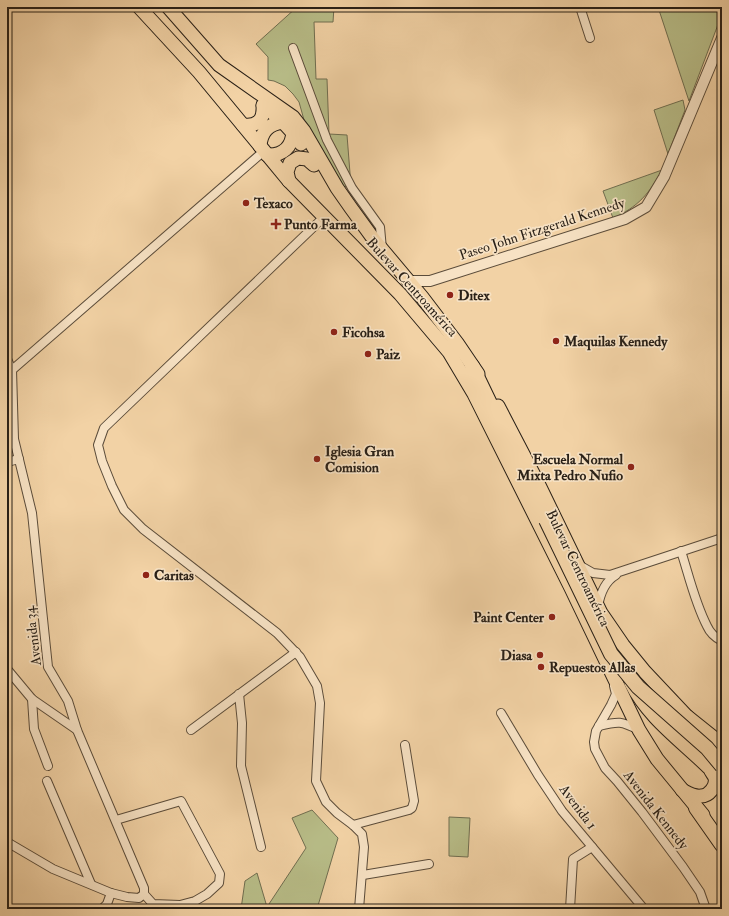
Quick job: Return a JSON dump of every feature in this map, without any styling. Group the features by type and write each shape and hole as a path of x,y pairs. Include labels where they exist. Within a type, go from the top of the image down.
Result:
{"highway":[{"path":"472,366 611,654 638,687 690,732 707,748 722,766"},
{"path":"687,717 722,745"},
{"path":"696,808 722,846"}],"main road":[{"name":"Bulevar Centroamérica","path":"139,7 199,72 290,181 400,294 449,352 474,394 568,581 639,730 657,759 696,808 722,835"},
{"name":"Bulevar Centroamérica","path":"168,7 219,66 293,118 304,131 337,188 382,250 415,289 462,350 492,394 537,481 600,610 641,667 722,755"},
{"path":"219,66 232,82 283,122 292,132 334,195 372,246 399,276 415,289"},
{"path":"243,125 250,126 256,124 261,119 264,112 263,106"},
{"path":"283,122 275,123 269,126 264,132 261,139 264,151 275,155 286,150 292,140 292,132"},
{"path":"290,181 287,172 290,163 298,158 307,158 314,165"},
{"path":"600,610 610,638 636,693 656,719 710,769 715,778 715,784 710,793 702,796 695,796 682,790"}],"street":[{"path":"178,7 180,21"},
{"path":"580,7 590,38"},
{"name":"Paseo John Fitzgerald Kennedy","path":"415,289 430,281 625,219 646,207 664,177 722,38"},
{"path":"293,48 327,140 352,188 380,227 382,250"},
{"path":"12,370 264,151"},
{"path":"324,216 104,428 98,445 102,461 124,510 143,529 277,633 300,657 317,686 320,703 316,780 326,802 337,813 353,824 362,834 364,847 363,875 359,909"},
{"path":"415,289 430,281"},
{"name":"Avenida 34","path":"7,359 12,370 14,439 32,513 48,667 68,701 77,730 144,888 144,894"},
{"path":"7,462 19,459"},
{"path":"578,564 593,573 605,575 618,573 722,538"},
{"path":"681,551 707,627 716,639 722,642"},
{"path":"600,610 604,587 612,577 618,573"},
{"path":"191,730 296,652"},
{"path":"7,669 32,699 77,730"},
{"name":"Avenida Kennedy","path":"613,677 616,694 596,731 594,742 595,749 605,768 642,812 683,867 700,892 706,909"},
{"path":"239,694 242,723 241,766 261,847"},
{"path":"32,699 34,729 48,766"},
{"name":"Avenida 1","path":"500,713 562,811 644,909"},
{"path":"599,726 612,723 624,723 639,730"},
{"path":"353,824 412,808 414,801 405,745"},
{"path":"47,781 91,884"},
{"path":"7,842 53,869 111,893 139,898 144,894 153,904 180,905 195,901 207,894 219,883 220,874 181,801 116,820"},
{"path":"570,909 573,859 592,847"},
{"path":"363,875 429,864"},
{"path":"102,909 107,904 111,893"}],"green space":[{"path":"297,7 334,7 333,22 314,22 316,79 327,79 329,134 347,135 351,186 339,187 306,127 299,102 285,86 268,80 268,57 256,44"},
{"path":"658,7 722,7 722,14 689,101"},
{"path":"683,100 685,110 668,154 654,110"},
{"path":"662,170 642,199 622,214 613,218 603,191"},
{"path":"312,810 338,838 317,909 241,909 245,881 257,873 267,907 306,848 292,818"},
{"path":"449,817 470,818 468,857 449,856"}],"place":[{"name":"Texaco","path":"246,203"},
{"name":"Punto Farma","path":"276,224"},
{"name":"Ditex","path":"450,295"},
{"name":"Ficohsa","path":"334,332"},
{"name":"Maquilas Kennedy","path":"556,341"},
{"name":"Paiz","path":"368,354"},
{"name":"Iglesia Gran Comision","path":"317,459"},
{"name":"Escuela Normal Mixta Pedro Nufio","path":"631,467"},
{"name":"Caritas","path":"146,575"},
{"name":"Paint Center","path":"552,617"},
{"name":"Diasa","path":"540,655"},
{"name":"Repuestos Allas","path":"541,667"}]}
